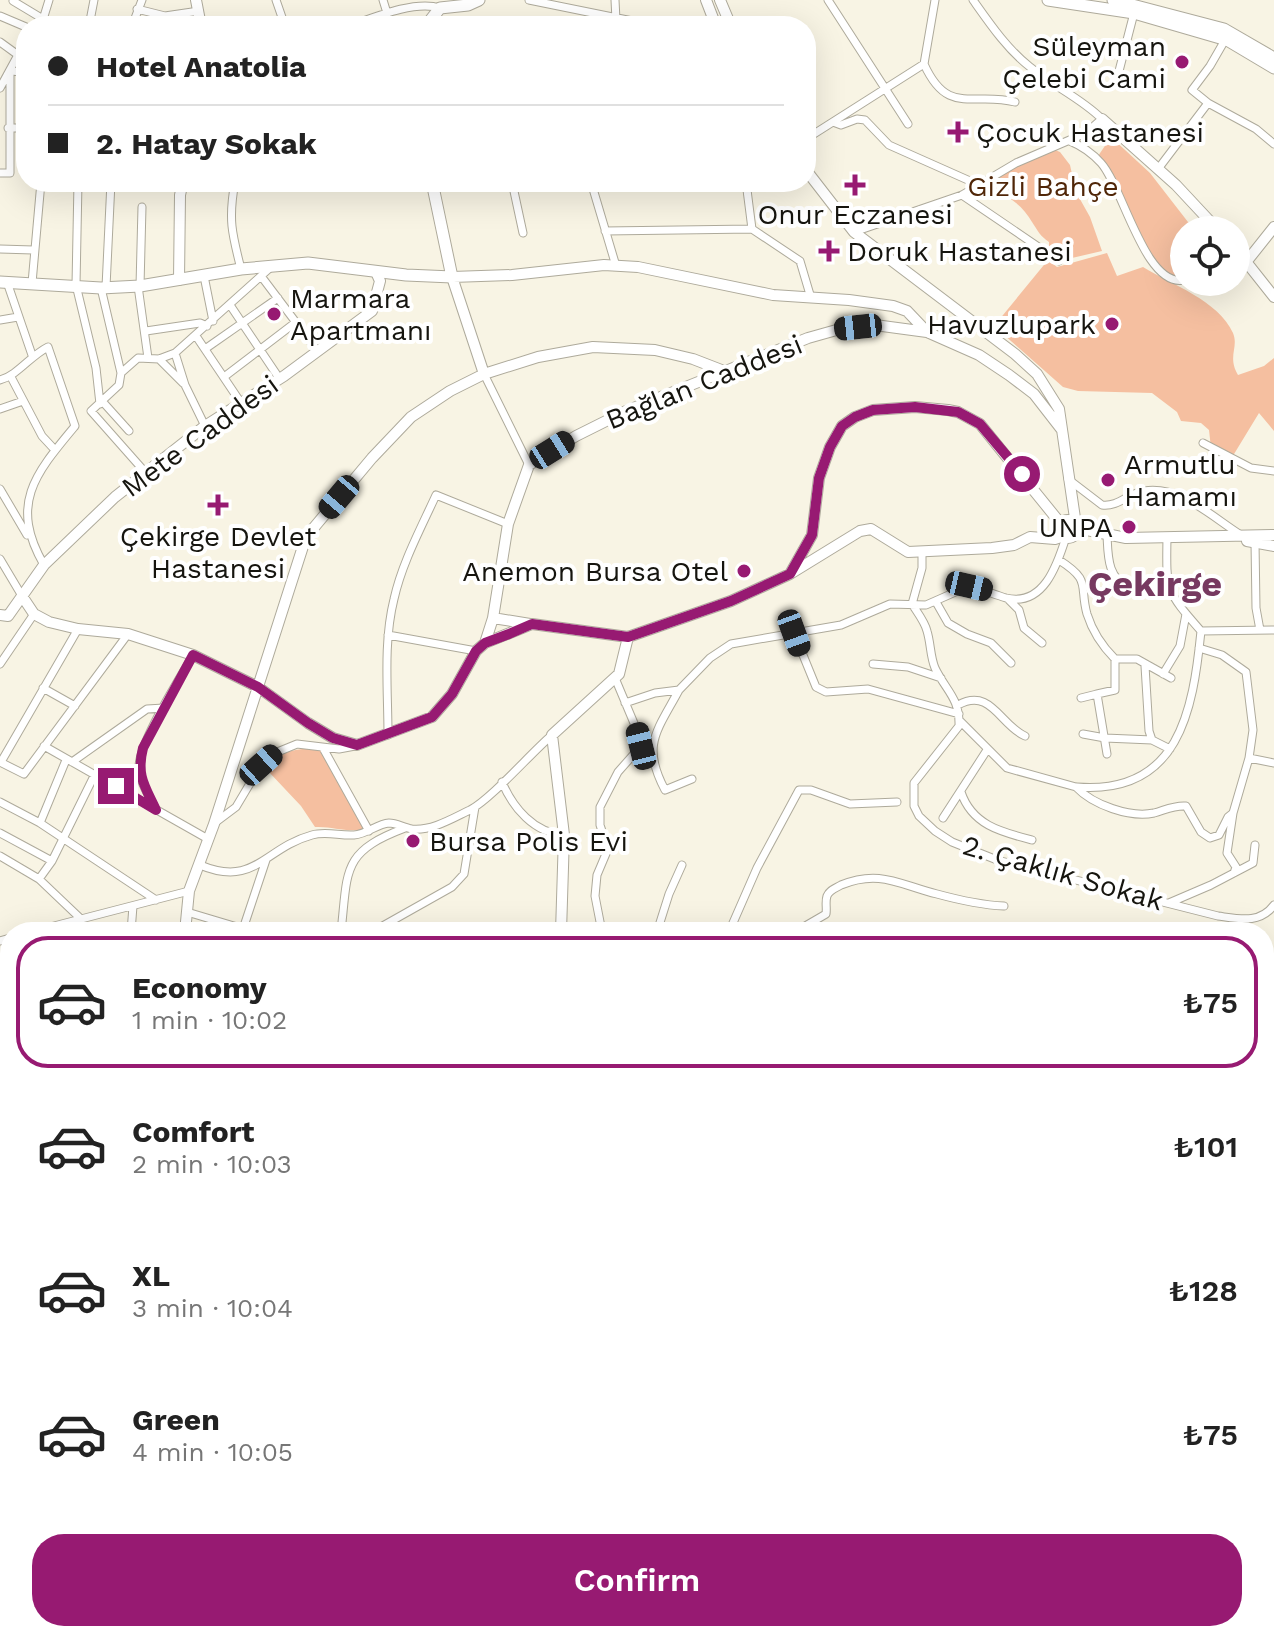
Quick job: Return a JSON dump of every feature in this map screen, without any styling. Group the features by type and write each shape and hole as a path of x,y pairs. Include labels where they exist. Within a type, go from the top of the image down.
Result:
{"main road":[{"path":"433,4 468,5 479,0"},
{"path":"1048,0 1135,6 1225,40 1274,68"},
{"path":"1113,0 1224,29 1274,58"},
{"path":"1102,119 1204,216"},
{"path":"816,183 854,232 1037,374 1059,409 1068,479 1069,530"},
{"path":"179,280 181,192"},
{"path":"434,192 452,277 484,374"},
{"path":"1250,254 1274,227"},
{"path":"3,282 139,286 241,269 308,263 452,277 616,266 683,274 773,295 849,300 907,311 927,332 979,355 1034,394 1062,430"},
{"name":"Mete Caddesi","path":"0,626 44,565 115,497 205,426 284,376 372,311 380,281 376,272"},
{"path":"1250,272 1274,297"},
{"name":"Bağlan Caddesi","path":"529,465 576,436 626,411 779,348 840,329 875,325 927,332"},
{"path":"185,922 189,891 214,824 306,537 411,417 450,391 484,374 538,357 593,347 655,350 693,359 724,371"},
{"path":"790,574 812,535 819,478 830,447 842,426 873,410 915,407 958,412 980,424 1069,530"},
{"path":"7,613 34,614 49,622 78,629 128,634 193,655 258,687 333,738 357,745 432,717 442,708 480,647 493,618 508,524 529,465"},
{"path":"493,618 628,637 731,601 790,574 860,531 871,529 908,552 1014,545 1030,537 1055,539 1069,530 1167,538 1274,535"},
{"path":"812,535 824,553"},
{"path":"1225,537 1274,546"},
{"path":"22,596 34,614"},
{"path":"480,647 532,624"},
{"path":"561,922 564,835 552,735 619,674 628,637"}],"street":[{"path":"135,16 142,0"},
{"path":"383,0 387,13"},
{"path":"529,0 599,16"},
{"path":"828,0 908,124"},
{"path":"935,0 924,64 931,79 945,94 972,101 1002,99 1015,102"},
{"path":"854,232 962,195 1048,147 1086,133 1102,119 1091,108 1028,66 997,34 974,0"},
{"path":"4,17 13,1 33,16"},
{"path":"137,9 165,16 195,3"},
{"path":"378,16 433,4"},
{"path":"1119,71 1135,6"},
{"path":"1225,40 1192,90 1208,103 1256,129 1274,144"},
{"path":"0,88 16,62"},
{"path":"816,133 924,64"},
{"path":"10,70 16,72"},
{"path":"0,173 10,173 10,70"},
{"path":"1158,169 1208,103"},
{"path":"833,122 841,125 857,119 865,120 889,145 979,185"},
{"path":"8,128 16,128"},
{"path":"1070,141 1082,146 1102,164 1154,266 1170,280"},
{"path":"32,283 40,192"},
{"path":"78,192 76,285 101,402 129,431"},
{"path":"110,192 104,287 121,373 119,385 91,411 145,472"},
{"path":"233,192 229,211 231,233 241,269"},
{"path":"514,192 523,233"},
{"path":"594,192 616,266"},
{"path":"747,192 752,229"},
{"path":"962,195 1059,261"},
{"path":"142,207 139,286 148,358"},
{"path":"605,231 752,229 800,261 811,298"},
{"path":"0,249 33,250"},
{"path":"121,373 138,358 159,359 175,353 273,266"},
{"path":"204,276 210,324"},
{"path":"261,276 313,345"},
{"path":"3,282 32,355"},
{"path":"205,349 278,298"},
{"path":"230,305 277,375"},
{"path":"0,320 18,317"},
{"path":"224,377 296,322"},
{"path":"146,331 210,324"},
{"path":"196,336 241,403"},
{"path":"0,380 11,377 32,355 48,347 75,426 55,450 29,491 27,517 30,542"},
{"path":"175,353 185,385 205,426"},
{"path":"159,359 185,385"},
{"path":"484,374 529,465"},
{"path":"11,377 42,436 55,450"},
{"path":"0,409 23,401"},
{"path":"1203,443 1251,468 1274,471"},
{"path":"1068,479 1102,505 1118,503 1139,491 1168,491 1244,536"},
{"path":"0,489 44,565"},
{"path":"388,735 388,635 394,597 436,495 508,524"},
{"path":"692,779 665,790 656,773 651,744 679,690 710,658 731,644 841,625 890,604 926,605 969,586 1008,598 1033,597 1040,592 1059,560 1069,530"},
{"path":"1101,534 1108,564 1116,577 1124,585 1130,586"},
{"path":"794,633 816,687 826,692 868,689 959,717 1007,768 1076,787 1095,789 1119,785 1150,771 1170,749 1195,691 1201,631 1174,600 1166,582 1167,538"},
{"path":"1255,542 1256,608 1260,630"},
{"path":"922,551 922,568 912,604 927,631 929,648 941,678 958,705 959,717"},
{"path":"0,559 22,596"},
{"path":"1059,560 1074,569 1082,581 1087,612 1108,652 1115,659 1137,659 1167,676 1180,646 1186,614"},
{"path":"1008,598 1019,610 1024,628 1042,643"},
{"path":"936,602 948,623 991,643 1011,663"},
{"path":"0,664 34,614"},
{"path":"78,629 0,762 24,774 128,634"},
{"path":"1201,631 1274,630"},
{"path":"388,635 480,647"},
{"path":"1199,648 1222,655 1246,672 1253,730 1249,758 1233,813 1227,853 1236,867 1234,873"},
{"path":"156,810 141,779 139,768 143,748 193,655"},
{"path":"1081,698 1115,690 1115,659"},
{"path":"873,664 908,667 941,678"},
{"path":"1145,666 1146,715 1152,740"},
{"path":"615,678 641,746"},
{"path":"43,688 75,706"},
{"path":"625,703 655,693 679,690"},
{"path":"1097,694 1107,754"},
{"path":"958,705 968,699 976,699 1025,736"},
{"path":"40,823 69,761 147,709 164,708"},
{"name":"2. Çaklık Sokak","path":"959,717 959,726 914,783 912,800 919,816 935,831 972,851 997,860 1218,916 1249,920 1265,916 1274,905"},
{"path":"1083,734 1152,740 1170,749"},
{"path":"200,865 214,871 236,873 251,869 299,840 314,835 352,835 387,823 426,829 475,807 552,735"},
{"path":"214,824 236,807 261,765 275,753 297,744 339,749 357,745"},
{"path":"600,922 595,896 597,875 608,849 600,825 600,807 618,772 641,746 651,744"},
{"path":"44,746 208,839"},
{"path":"323,748 369,831"},
{"path":"943,818 987,750"},
{"path":"1249,758 1274,763"},
{"path":"39,879 52,861 95,774"},
{"path":"502,782 509,799 534,825 552,834 564,835"},
{"path":"1076,787 1083,794 1130,814 1151,814 1186,806 1201,832 1210,838 1219,835 1233,813"},
{"path":"733,922 757,868 799,790 811,790 850,804 897,802"},
{"path":"961,792 966,806 982,823 1032,840"},
{"path":"0,802 64,838 156,900"},
{"path":"390,922 452,887 464,874 475,807"},
{"path":"342,922 348,872 356,854 377,838 405,828"},
{"path":"0,833 52,861"},
{"path":"1169,903 1253,863 1255,845"},
{"path":"0,856 39,879 81,919"},
{"path":"246,922 267,858"},
{"path":"660,922 682,865"},
{"path":"812,922 826,914 827,895 831,890 854,880 870,878 889,879 980,904 1004,906"},
{"path":"69,922 189,891"},
{"path":"132,922 133,906"},
{"path":"187,912 218,922"}],"green space":[{"path":"1111,137 1150,173 1183,216 1170,216 1170,277 1154,266 1115,186 1096,159"},
{"name":"Gizli Bahçe","path":"1048,147 1060,152 1070,165 1076,192 1090,217 1102,251 1059,261 1049,255 1049,242 1016,203 995,190 979,185"},
{"name":"Havuzlupark","path":"1107,253 1117,276 1143,267 1170,282 1170,296 1196,296 1206,303 1233,333 1233,363 1238,375 1264,366 1274,358 1274,431 1259,413 1231,459 1211,448 1209,430 1201,423 1181,421 1177,412 1152,393 1078,391 1063,387 994,326 1048,260 1057,267"},
{"path":"320,748 365,829 315,827 301,806 268,771 283,754"}],"place":[{"name":"Süleyman Çelebi Cami","path":"1182,62"},
{"name":"Çocuk Hastanesi","path":"958,132"},
{"name":"Onur Eczanesi","path":"855,185"},
{"name":"Doruk Hastanesi","path":"829,251"},
{"name":"Marmara Apartmanı","path":"274,314"},
{"name":"Havuzlupark","path":"1112,324"},
{"name":"Armutlu Hamamı","path":"1108,480"},
{"name":"Çekirge Devlet Hastanesi","path":"218,505"},
{"name":"UNPA","path":"1129,527"},
{"name":"Anemon Bursa Otel","path":"744,571"},
{"name":"Bursa Polis Evi","path":"413,841"}],"district":[{"name":"Çekirge","path":"1155,584"}],"route":[{"path":"116,786 156,810 141,779 140,760 143,748 193,655 258,687 333,738 357,745 432,717 452,694 476,651 485,643 532,624 628,637 731,601 790,574 812,535 819,478 830,447 842,426 873,410 915,407 958,412 980,424 1022,474"}]}
